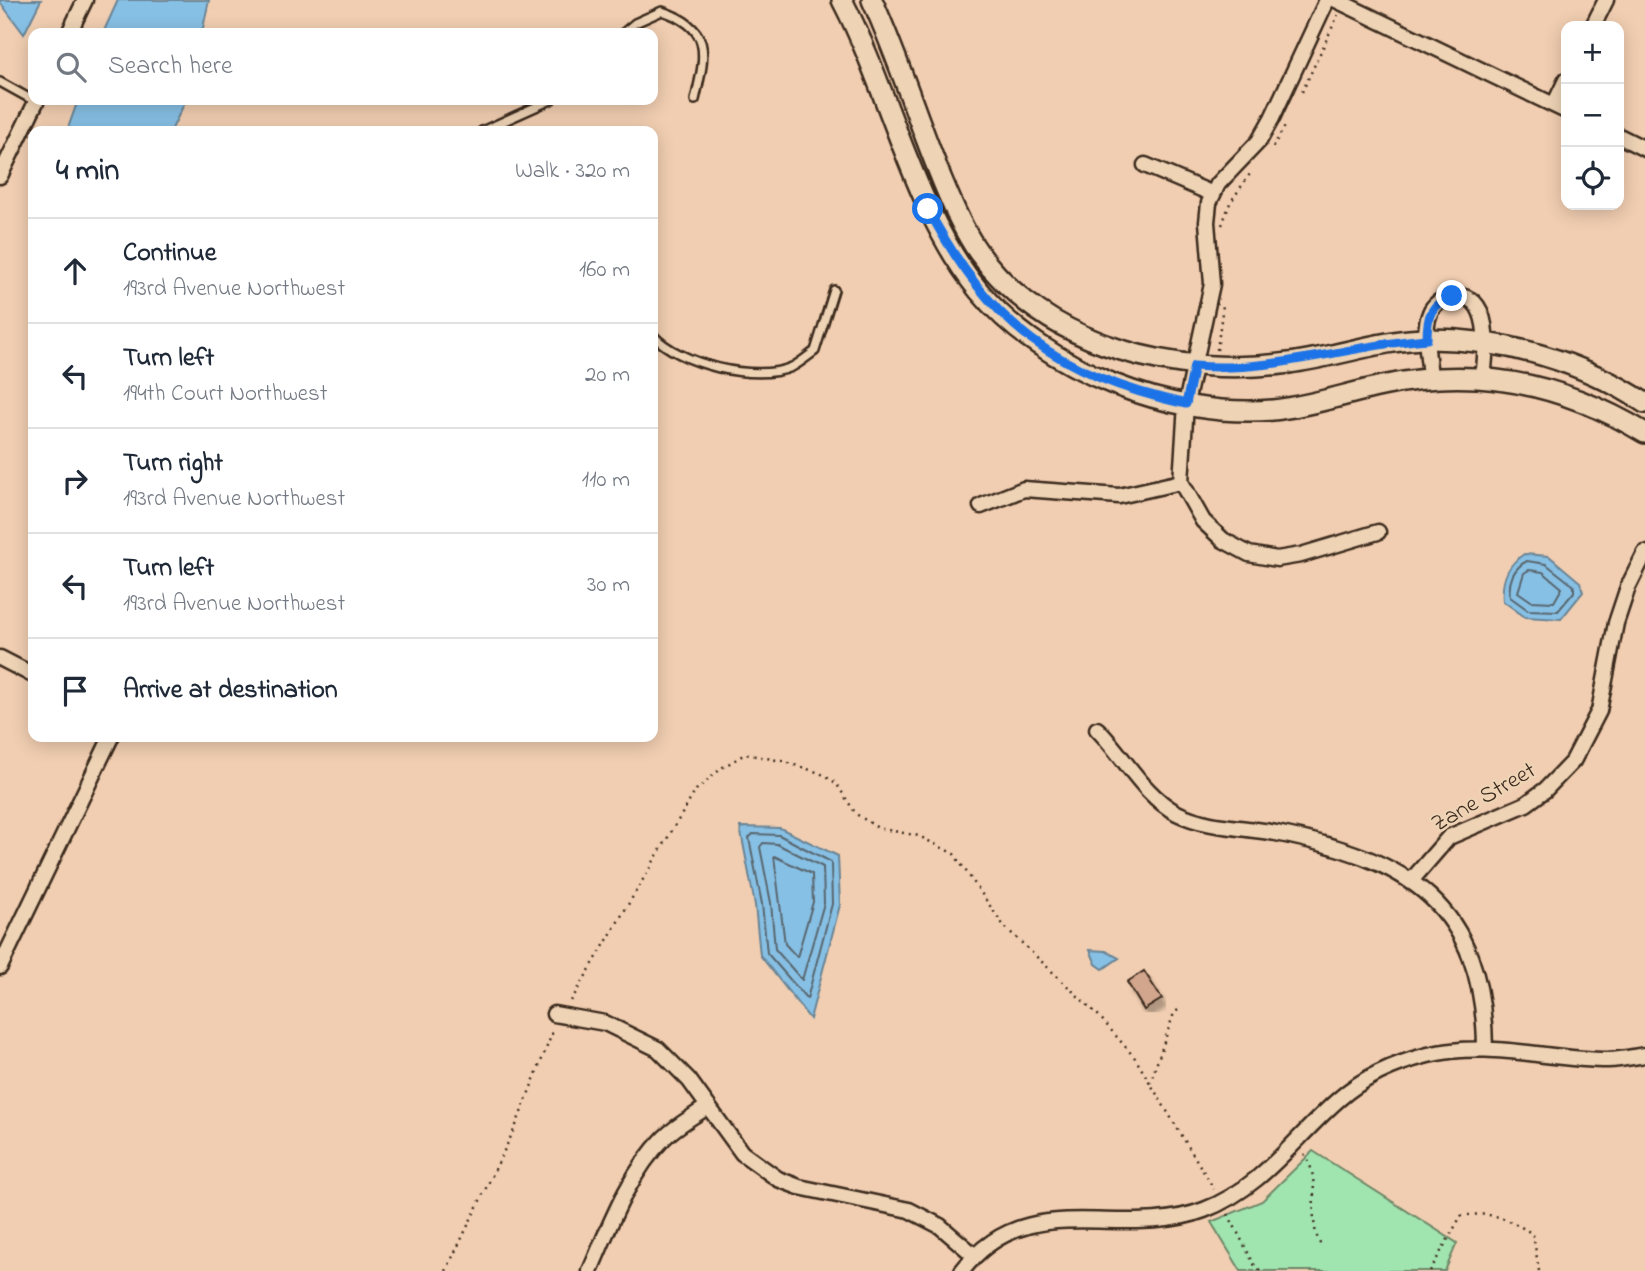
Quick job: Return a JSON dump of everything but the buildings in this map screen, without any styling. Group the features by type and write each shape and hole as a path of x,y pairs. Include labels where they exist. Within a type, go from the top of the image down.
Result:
{"street":[{"path":"71,28 85,0"},
{"path":"842,0 880,82 928,209 979,291 1015,327 1052,355 1113,383 1186,404 1272,410 1430,378 1483,378 1532,384 1578,398 1645,433"},
{"path":"872,0 953,204 978,253 998,275 1041,311 1091,339 1142,356 1194,366 1222,368 1268,366 1384,344 1427,339 1487,344 1540,354 1563,362 1645,403"},
{"path":"1327,0 1259,141 1218,184 1209,202 1207,222 1212,284 1186,404 1181,482 1189,502 1203,521 1223,540 1249,554 1277,559 1301,555 1378,532"},
{"path":"1596,21 1606,0"},
{"path":"1340,2 1560,108 1565,84"},
{"path":"0,176 34,105"},
{"path":"1624,138 1645,149"},
{"path":"1145,165 1213,194"},
{"path":"1430,378 1427,339 1431,310 1440,301 1452,296 1465,298 1476,306 1484,320 1487,344 1483,378"},
{"path":"981,506 1024,489 1119,496 1181,482"},
{"name":"Zane Street","path":"1410,882 1449,837 1526,804 1545,790 1573,761 1599,711 1616,623 1628,587 1645,553"},
{"path":"0,658 28,672"},
{"path":"1097,729 1121,753 1149,791 1177,813 1208,823 1317,842 1373,863 1410,882 1433,899 1456,926 1468,947 1483,1000 1485,1049"},
{"path":"0,967 109,742"},
{"path":"554,1014 605,1023 641,1038 674,1063 742,1153 778,1179 799,1187 909,1210 940,1226 975,1256"},
{"path":"962,1271 975,1256 1015,1229 1050,1219 1142,1221 1172,1218 1206,1209 1229,1199 1262,1176 1341,1097 1383,1070 1432,1054 1485,1049 1610,1060 1645,1055"},
{"path":"590,1271 639,1170 650,1154 676,1127 708,1106"}],"lane":[{"path":"629,28 662,11 680,17 697,30 705,54 695,100"},
{"path":"0,82 28,97"},
{"path":"493,126 540,105"},
{"path":"658,341 662,346 695,362 726,370 790,368 815,351 834,290"}],"path":[{"path":"1301,92 1340,2"},
{"path":"1270,150 1278,142 1290,117"},
{"path":"1220,230 1230,203 1255,167"},
{"path":"1218,355 1223,298"},
{"path":"571,1000 696,790 723,767 745,754 782,761 820,773 836,783 856,814 878,828 919,836 954,854 1004,926 1098,1015 1135,1058 1218,1195"},
{"path":"1150,1083 1174,1013 1182,1007"},
{"path":"446,1271 515,1128 554,1031"},
{"path":"1295,1143 1310,1162 1314,1181 1313,1219 1322,1247"},
{"path":"1430,1271 1461,1216 1485,1213 1510,1220 1534,1234 1539,1271"},
{"path":"1228,1214 1261,1271"}],"green space":[{"path":"1313,1151 1457,1243 1445,1271 1241,1271 1211,1222 1262,1201"}],"water":[{"path":"41,0 24,34 0,2"},
{"path":"118,0 209,0 203,28 105,28"},
{"path":"76,105 184,105 173,126 69,126"},
{"path":"1524,554 1549,556 1580,582 1583,592 1561,619 1525,617 1503,601 1506,574 1513,563"},
{"path":"740,827 780,828 838,856 840,905 810,1019 760,955 755,905"},
{"path":"1090,950 1106,951 1119,958 1103,969 1096,964"}],"route":[{"path":"928,209 960,265 979,291 1023,334 1077,369 1132,390 1186,404 1194,366 1268,366 1402,341 1427,339 1427,322 1431,310 1440,301 1452,296"}]}
